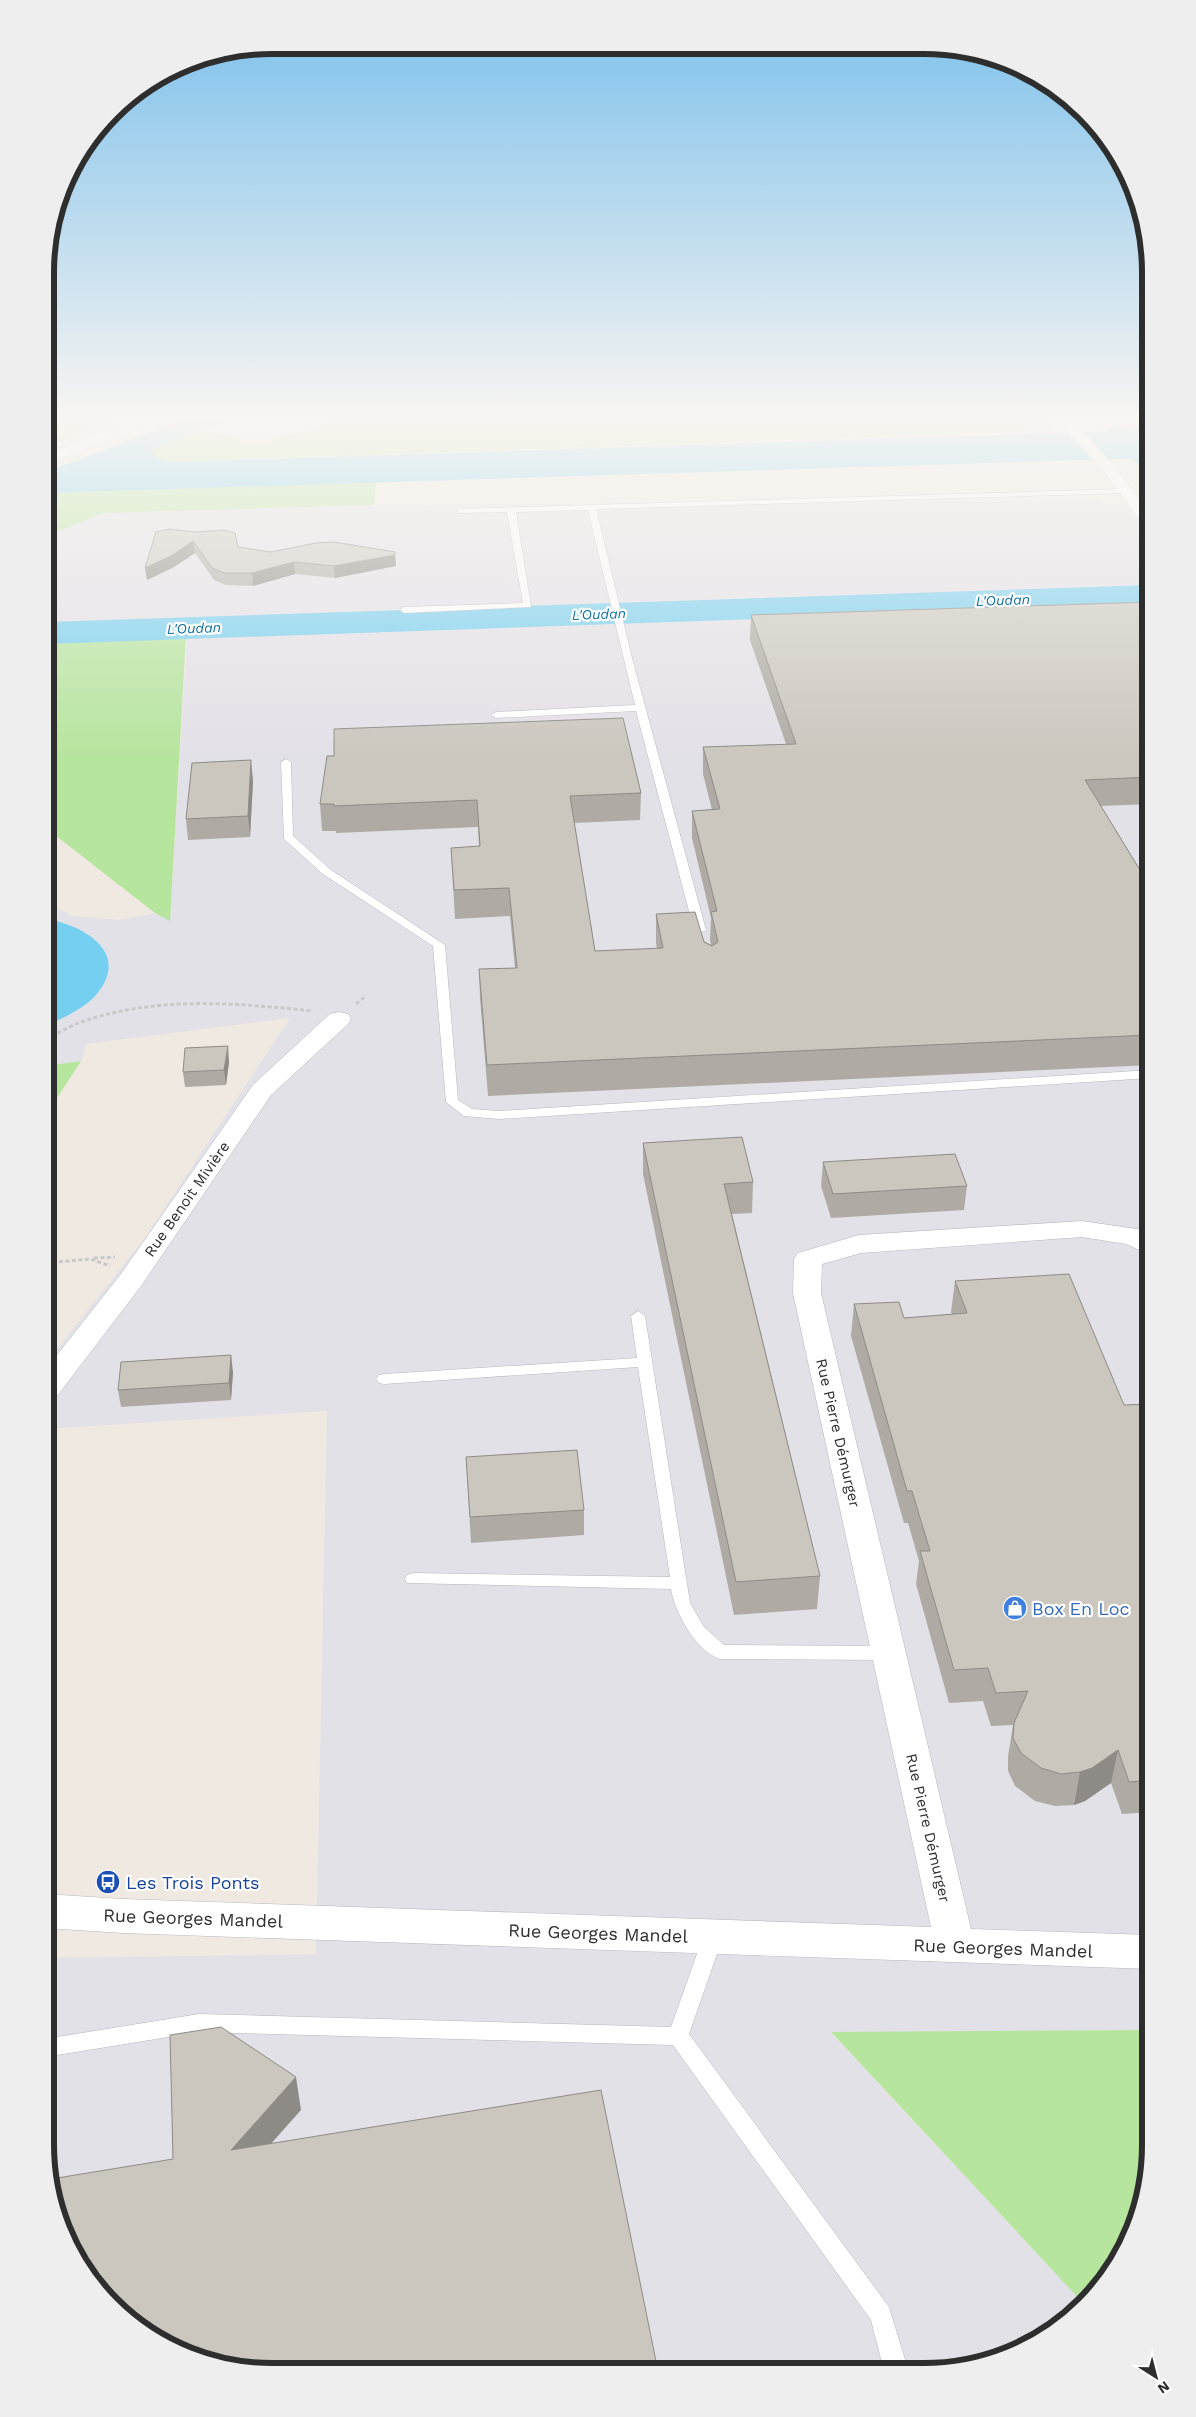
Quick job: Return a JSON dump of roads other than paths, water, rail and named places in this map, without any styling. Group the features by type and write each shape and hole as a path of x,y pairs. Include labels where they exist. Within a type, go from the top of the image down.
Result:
{"street":[{"name":"Rue Benoit Mivière","path":"54,1379 131,1280 262,1090 328,1015"},
{"name":"Rue Pierre Démurger","path":"955,1946 807,1294 808,1259 859,1244 1082,1229 1133,1236 1142,1241"},
{"name":"Rue Georges Mandel","path":"54,1912 123,1916 1142,1952"}],"lane":[{"path":"404,610 528,605 515,534"},
{"path":"596,534 702,940"},
{"path":"496,715 640,708"},
{"path":"286,762 288,837 327,872 440,945 452,1102 469,1113 499,1115 1142,1075"},
{"path":"638,1316 682,1603 698,1632 720,1652 889,1653"},
{"path":"384,1379 646,1362"},
{"path":"413,1579 680,1583"},
{"path":"678,2036 713,1937"},
{"path":"54,2047 199,2024 678,2036"},
{"path":"678,2036 881,2315 894,2363"}],"water":[{"path":"54,921 75,928 99,944 106,954 109,966 106,980 96,995 73,1013 54,1022"}],"waterway":[{"name":"L'Oudan","path":"54,634 1142,595"}],"place":[{"name":"Box En Loc","path":"1015,1608"},
{"name":"Les Trois Ponts","path":"108,1882"}]}
